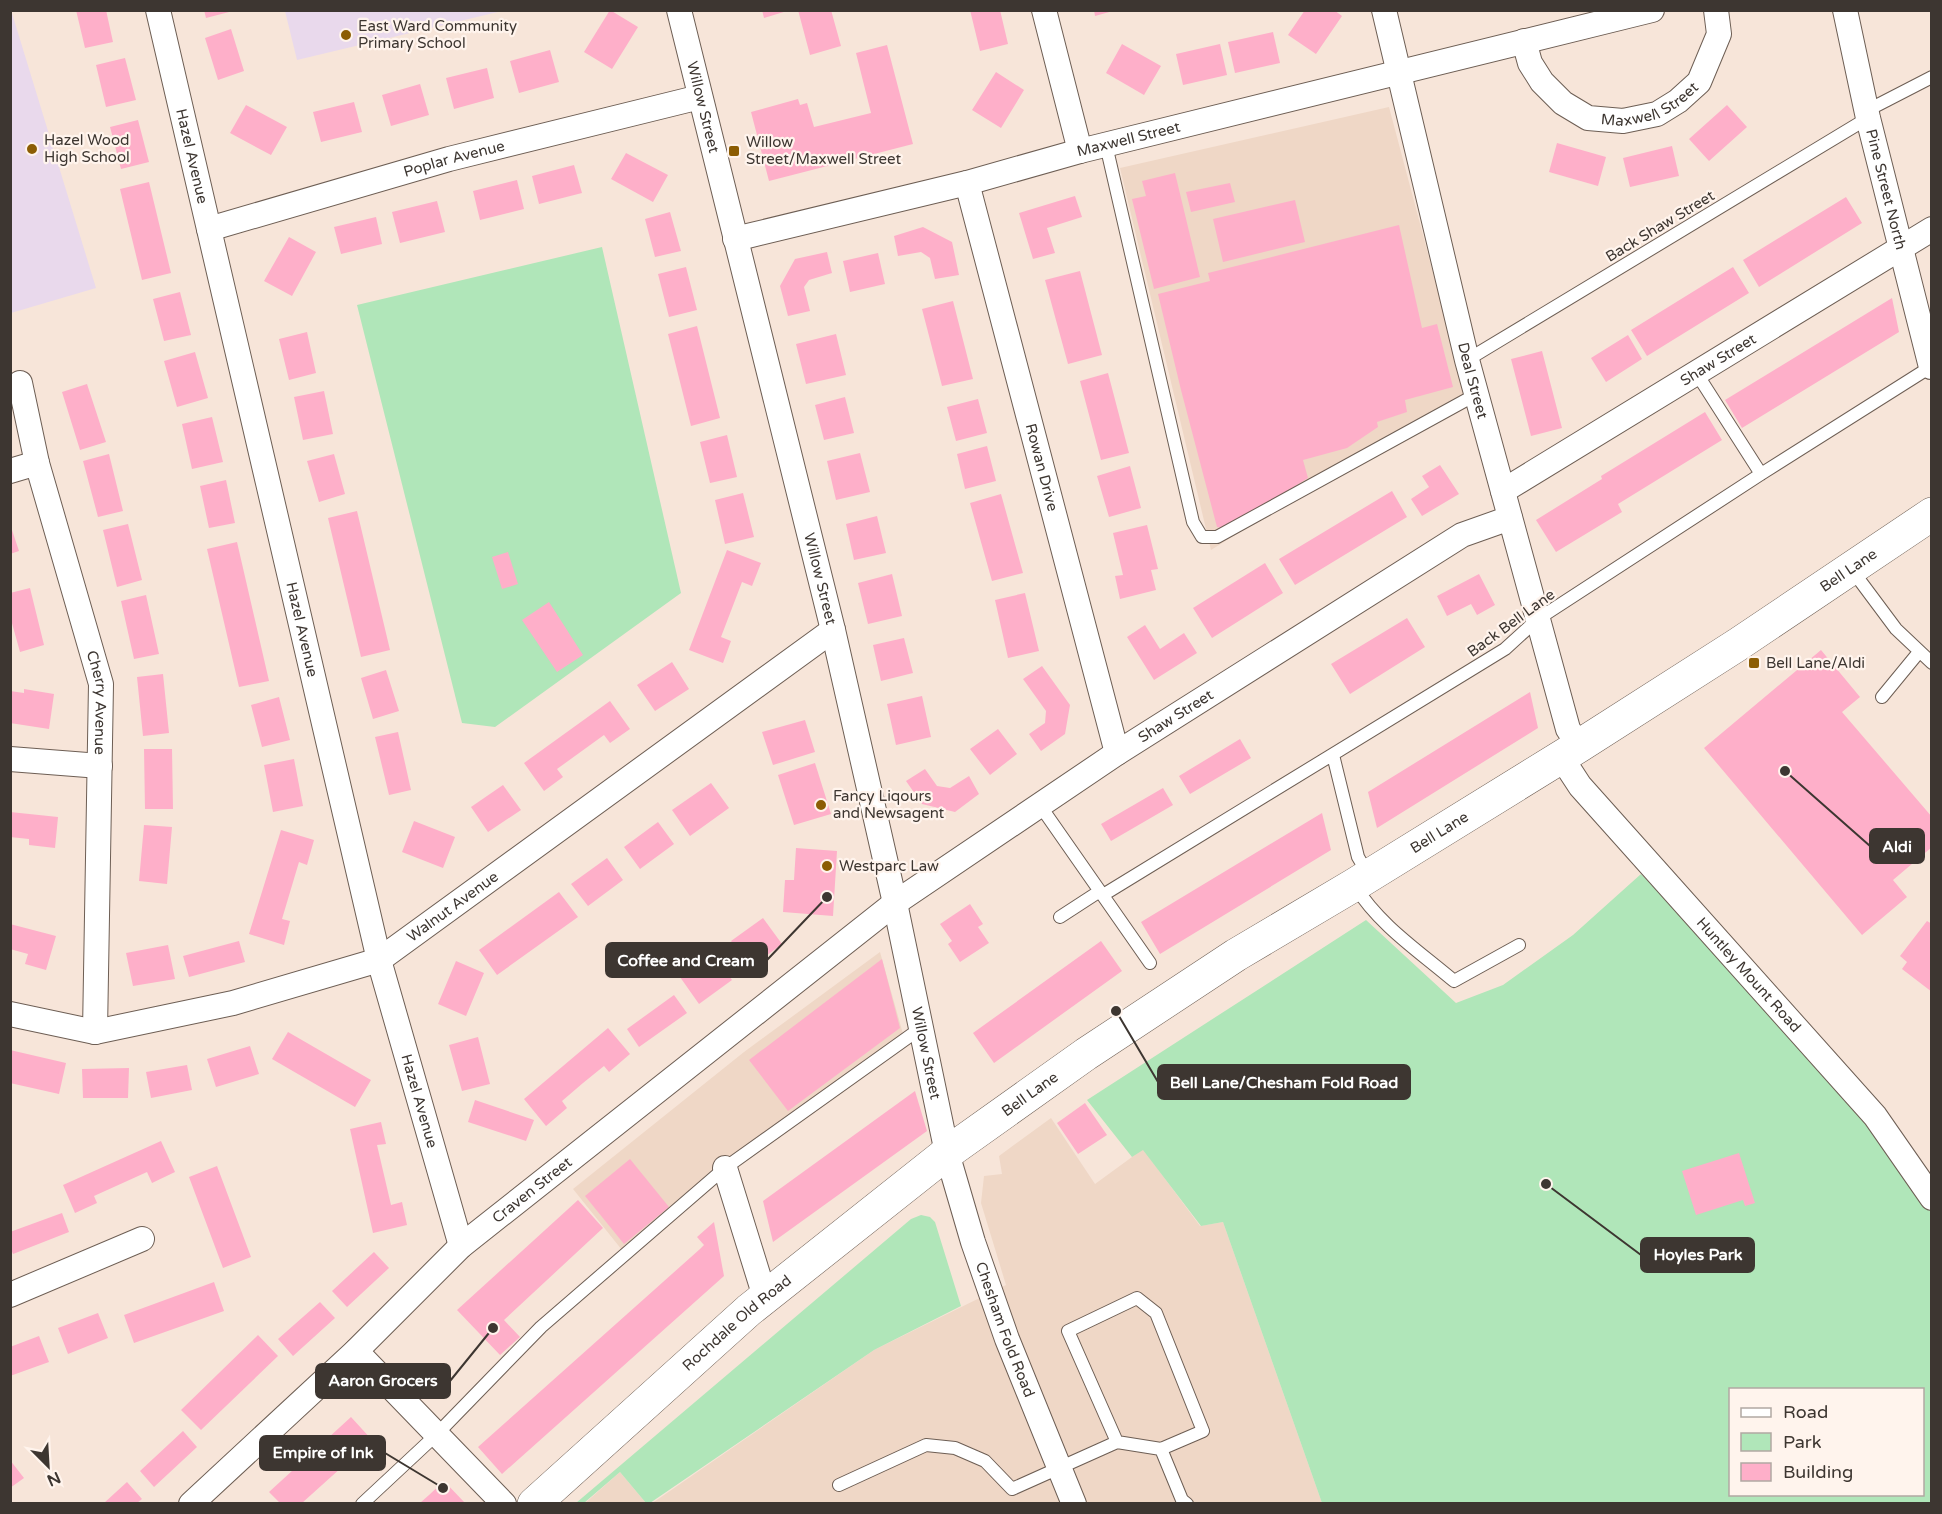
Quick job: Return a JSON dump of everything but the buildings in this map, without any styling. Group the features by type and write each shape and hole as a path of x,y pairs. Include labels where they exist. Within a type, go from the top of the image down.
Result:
{"main road":[{"name":"Bell Lane","path":"946,1153 1173,995 1570,751 1852,569 1932,514"},
{"name":"Rochdale Old Road","path":"534,1503 765,1297 946,1153"}],"street":[{"name":"Hazel Avenue","path":"158,10 379,960 461,1246"},
{"name":"Willow Street","path":"678,10 833,630 895,903 946,1153"},
{"path":"1044,10 1080,151"},
{"name":"Deal Street","path":"1384,10 1467,360 1568,729 1570,751"},
{"name":"Maxwell Street","path":"735,238 968,183 1080,151 1652,10"},
{"name":"Maxwell Street","path":"1524,41 1530,63 1542,82 1563,103 1588,118 1623,121 1657,114 1678,101 1699,82 1719,34 1716,10"},
{"name":"Pine Street North","path":"1845,10 1899,249 1931,367"},
{"name":"Poplar Avenue","path":"209,229 449,159 700,96"},
{"name":"Rowan Drive","path":"968,183 1117,753"},
{"name":"Shaw Street","path":"1503,491 1932,229"},
{"name":"Cherry Avenue","path":"20,383 37,463 101,684 95,1032"},
{"path":"10,471 37,463"},
{"name":"Shaw Street","path":"895,903 1117,753 1462,535 1510,518"},
{"name":"Walnut Avenue","path":"10,1014 95,1032 233,1003 379,960 833,630"},
{"name":"Huntley Mount Road","path":"1570,751 1580,786 1875,1116 1932,1198"},
{"path":"10,759 100,766"},
{"name":"Craven Street","path":"191,1503 357,1352 461,1246 895,903"},
{"name":"Chesham Fold Road","path":"946,1153 1006,1339 1074,1503"},
{"path":"725,1168 765,1297"},
{"path":"10,1295 142,1239"},
{"path":"357,1352 504,1503"}],"lane":[{"name":"Back Shaw Street","path":"1467,360 1867,114 1932,77"},
{"path":"1106,145 1193,522 1202,537 1217,537 1477,394"},
{"name":"Back Bell Lane","path":"1060,917 1333,755 1505,649 1538,619 1931,367"},
{"path":"1697,374 1761,474"},
{"path":"1852,569 1896,629 1932,663"},
{"path":"1882,697 1919,652"},
{"path":"1333,755 1358,857 1364,901 1454,981 1519,945"},
{"path":"1039,804 1150,963"},
{"path":"362,1503 436,1435 541,1327 725,1168 921,1028"},
{"path":"839,1485 926,1444 956,1448 985,1461 1012,1489 1117,1442 1161,1449 1203,1431 1156,1313 1137,1298 1068,1331 1117,1442"},
{"path":"1161,1449 1182,1500 1186,1503"}],"shaded area":[{"name":"East Ward Community Primary School","path":"285,10 502,11 297,60"},
{"name":"Hazel Wood High School","path":"10,11 96,288 11,313"},
{"path":"1389,107 1465,393 1211,550 1120,168"},
{"path":"880,952 903,1034 622,1250 573,1189 744,1052"},
{"path":"1051,1118 1095,1184 1143,1149 1200,1226 1223,1222 1322,1503 651,1504 874,1350 1006,1285 981,1203 984,1176 1002,1174 999,1156"},
{"path":"620,1472 646,1503 584,1504"}],"green space":[{"path":"602,247 681,593 495,727 462,723 357,305"},
{"path":"1641,874 1875,1116 1931,1198 1931,1503 1322,1503 1223,1222 1201,1226 1143,1150 1132,1157 1087,1100 1366,920 1456,1003 1503,985 1573,935"},
{"path":"921,1215 930,1217 935,1222 961,1306 874,1350 650,1503 646,1503 620,1472 584,1503 576,1503 911,1219"}],"place":[{"name":"East Ward Community Primary School","path":"346,35"},
{"name":"Hazel Wood High School","path":"32,149"},
{"name":"Willow Street/Maxwell Street","path":"734,151"},
{"name":"Bell Lane/Aldi","path":"1754,663"},
{"name":"Aldi","path":"1785,771"},
{"name":"Fancy Liqours and Newsagent","path":"821,805"},
{"name":"Westparc Law","path":"827,866"},
{"name":"Coffee and Cream","path":"827,897"},
{"name":"Bell Lane/Chesham Fold Road","path":"1116,1011"},
{"name":"Hoyles Park","path":"1546,1184"},
{"name":"Aaron Grocers","path":"493,1328"},
{"name":"Empire of Ink","path":"443,1488"}]}
